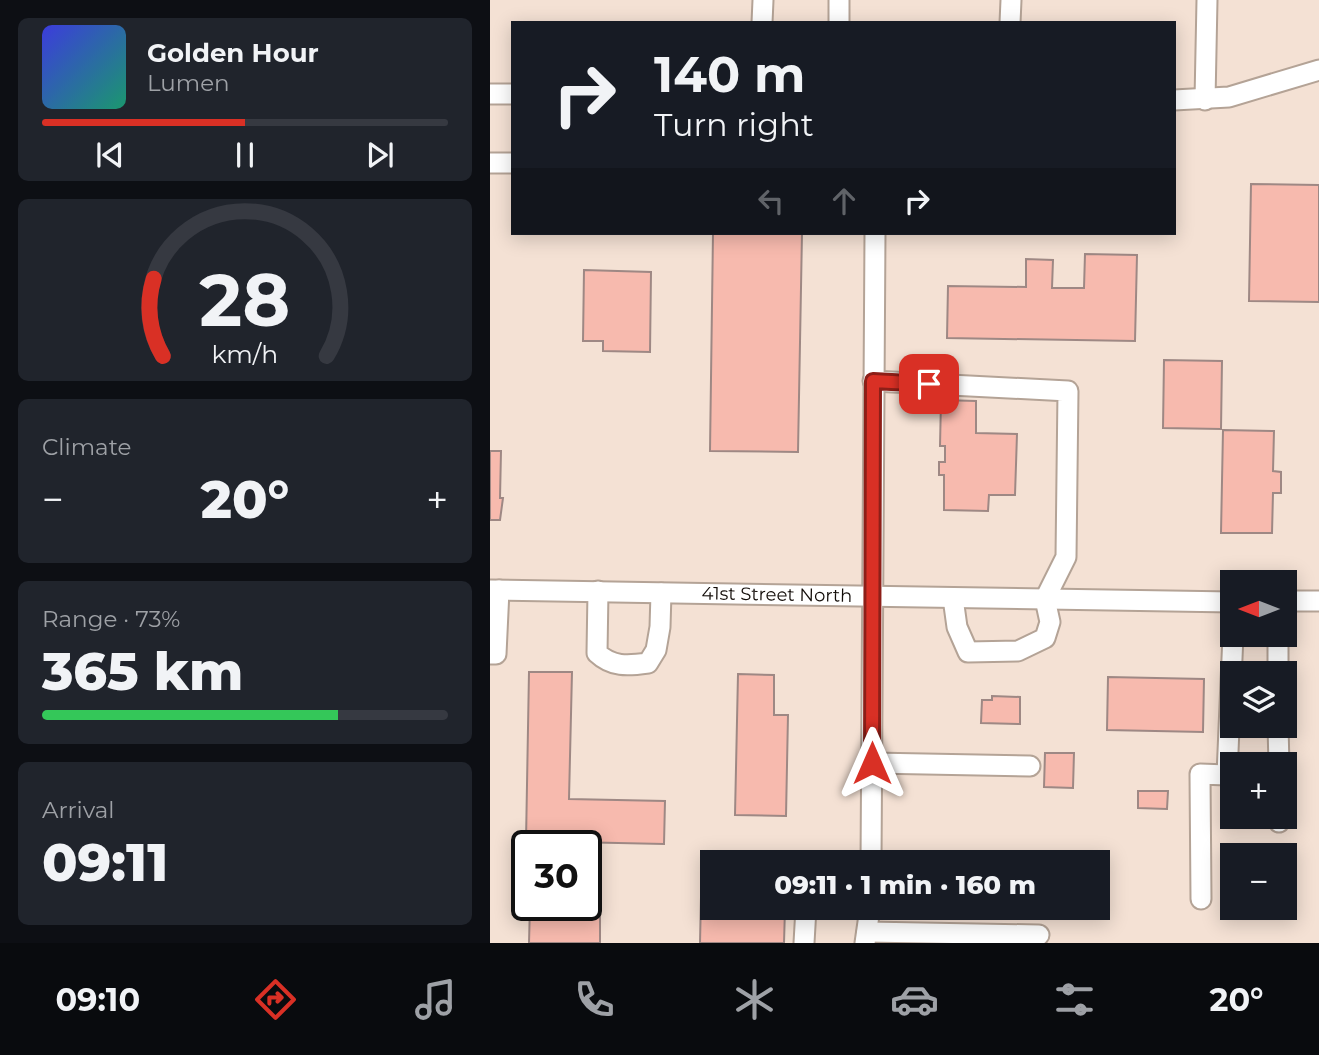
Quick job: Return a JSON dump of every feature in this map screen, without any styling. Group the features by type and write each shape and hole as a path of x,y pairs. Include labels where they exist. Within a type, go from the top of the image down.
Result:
{"street":[{"path":"762,21 763,0"},
{"path":"839,0 839,21"},
{"path":"1010,21 1011,0"},
{"path":"1205,100 1207,0"},
{"path":"1176,100 1229,97 1319,70"},
{"path":"490,94 511,94"},
{"path":"490,163 511,163"},
{"path":"871,850 875,235"},
{"path":"873,381 1068,391 1066,556 1045,599 1050,622 1045,638 1018,652 968,652 957,627 953,598"},
{"path":"490,654 496,654 494,590"},
{"name":"41st Street North","path":"494,590 1220,602"},
{"path":"598,591 597,653 609,663 629,666 648,663 656,650 661,593"},
{"path":"1297,601 1319,601"},
{"path":"1201,899 1200,774 1227,775 1232,648"},
{"path":"872,763 1030,766"},
{"path":"804,943 805,920"},
{"path":"868,920 866,938 1039,935"}],"building":[{"path":"1251,184 1319,185 1319,302 1249,301"},
{"path":"713,235 802,235 798,452 710,451"},
{"path":"1085,254 1137,255 1135,341 947,338 948,286 1026,287 1026,259 1053,260 1052,288 1084,288"},
{"path":"584,270 651,272 650,352 603,351 603,341 583,341"},
{"path":"1164,360 1222,361 1221,429 1163,428"},
{"path":"941,400 976,401 976,433 1017,434 1015,495 989,495 988,511 944,510 944,475 939,475 939,462 945,462 945,446 940,446"},
{"path":"1223,430 1274,431 1273,471 1281,472 1281,493 1273,493 1272,533 1221,533"},
{"path":"490,451 501,451 500,498 503,498 500,520 490,520"},
{"path":"529,672 572,672 569,799 665,801 664,844 602,843 602,830 526,830"},
{"path":"738,674 774,675 774,715 788,715 786,816 735,815"},
{"path":"1108,677 1204,679 1203,732 1107,730"},
{"path":"992,696 1020,697 1020,724 981,723 982,700 992,700"},
{"path":"1045,753 1074,753 1073,788 1044,787"},
{"path":"1138,791 1168,791 1167,809 1138,808"},
{"path":"700,920 785,920 784,943 700,943"},
{"path":"530,921 600,921 600,943 529,943"}],"route":[{"path":"872,763 873,381 929,384"}]}
